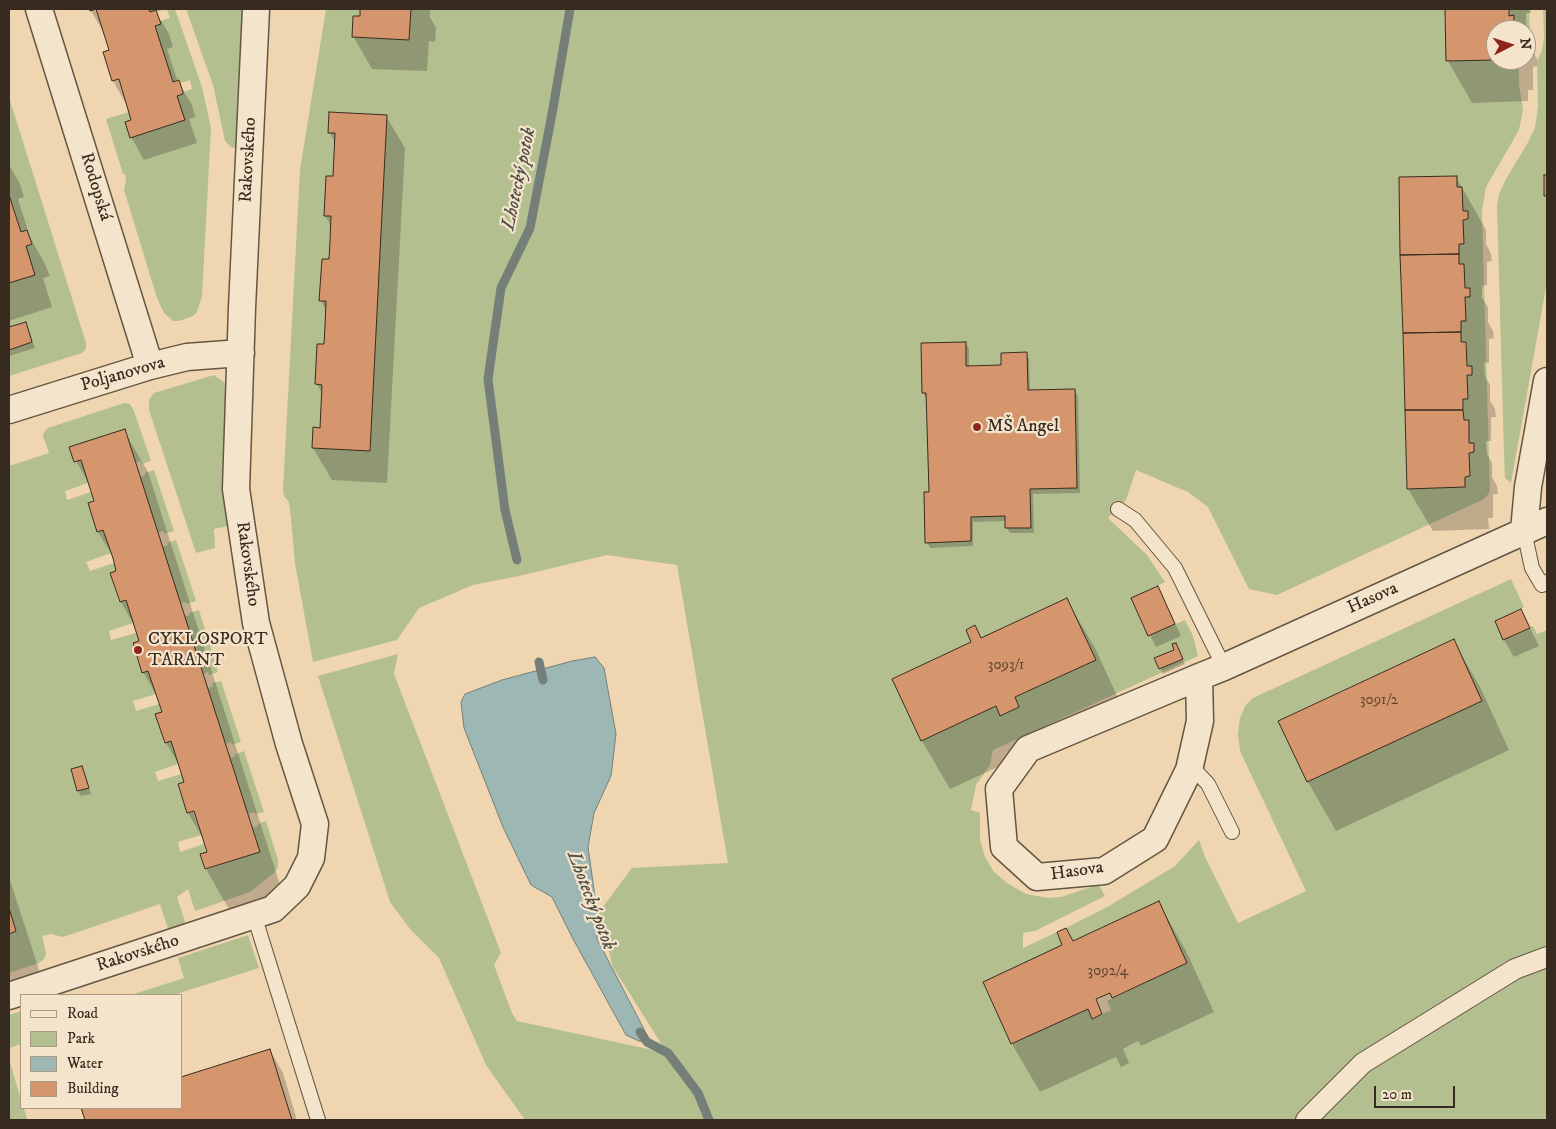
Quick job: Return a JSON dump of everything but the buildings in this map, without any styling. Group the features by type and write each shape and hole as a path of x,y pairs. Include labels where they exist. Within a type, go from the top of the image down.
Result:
{"street":[{"name":"Rodopská","path":"39,9 150,366"},
{"name":"Rakovského","path":"9,996 274,909 296,886 311,858 315,824 289,744 256,623 236,489 256,9"},
{"name":"Poljanovova","path":"9,410 150,366 187,357 241,353"},
{"path":"1524,532 1528,487 1547,381"},
{"name":"Hasova","path":"1199,677 1200,722 1189,770 1154,839 1104,871 1037,877 1004,847 999,789 1028,749 1199,677 1224,667 1547,521"},
{"path":"1306,1120 1363,1063 1515,970 1547,957"}],"lane":[{"path":"1118,509 1135,520 1175,568 1224,667"},
{"path":"1524,532 1532,568 1542,585 1547,582"},
{"path":"1190,765 1208,784 1232,832"},
{"path":"254,915 318,1120"}],"green space":[{"path":"149,9 167,9 150,12"},
{"path":"167,9 175,9 202,87 211,128 202,296 197,312 193,316 179,321 173,321 164,313 157,298 124,190 125,174 123,174 106,119 129,112 131,120 130,138 185,120 177,96 192,89 190,80 180,83 173,82 155,26 161,24 160,21 170,18"},
{"path":"186,9 249,9 242,150 231,147 225,141 213,85"},
{"path":"326,9 360,9 360,16 353,16 352,37 409,40 411,9 1445,9 1447,61 1486,60 1486,70 1519,70 1523,110 1519,130 1486,187 1482,211 1490,492 1484,499 1277,595 1249,589 1208,507 1188,492 1136,470 1126,500 1108,518 1147,555 1165,582 1131,599 1148,636 1185,620 1193,636 1198,656 993,750 990,765 976,785 971,810 980,813 980,840 985,857 994,872 1007,883 1026,894 1048,898 1061,897 1098,883 1105,896 1035,931 1023,933 1023,948 1057,932 1062,946 983,983 1011,1044 1088,1009 1092,1019 1111,1010 1107,1001 1187,963 1158,902 1072,941 1066,928 1109,906 1175,866 1199,840 1205,857 1238,923 1306,891 1240,751 1238,734 1240,718 1245,706 1253,698 1511,579 1524,607 1495,621 1503,640 1533,626 1537,634 1547,630 1547,1120 525,1120 486,1065 439,958 410,929 390,902 318,676 398,654 394,674 501,953 494,965 512,1013 517,1021 667,1053 613,967 599,912 632,868 728,863 677,565 607,555 473,585 419,608 397,640 313,662 295,563 289,502 284,496 300,170","holes":["329,112 387,115 370,451 312,448 313,428 320,428 322,385 315,384 317,344 324,344 326,301 319,301 322,259 329,259 331,216 324,216 326,176 333,176 335,133 328,132","1457,176 1457,187 1462,187 1463,211 1468,211 1468,219 1463,220 1464,244 1459,244 1459,264 1464,264 1465,288 1470,288 1470,297 1465,297 1466,321 1461,321 1461,342 1467,343 1467,366 1472,366 1472,375 1467,375 1468,399 1463,399 1464,420 1469,420 1469,443 1474,443 1474,452 1469,453 1470,476 1465,477 1465,487 1407,489 1399,178","966,342 966,366 1001,365 1001,353 1027,352 1028,390 1075,389 1077,488 1030,489 1031,527 1006,528 1005,516 971,517 971,541 925,543 929,492 926,393 922,392 921,343","1067,598 1096,660 1015,697 1019,707 1000,716 996,706 921,741 892,679 971,642 975,626 981,638","1453,639 1482,701 1307,782 1279,720","1176,643 1182,659 1159,669 1154,658 1174,650 1172,644"]},
{"path":"1509,9 1529,9 1529,20 1511,20 1513,15 1509,16"},
{"path":"1543,9 1547,9 1547,175 1544,175 1544,196 1547,196 1547,282 1511,483 1505,478 1497,206 1499,194 1506,179 1535,128 1538,107 1537,61 1542,50 1544,38"},
{"path":"9,97 86,343 86,349 82,353 9,376 9,350 32,342 26,322 9,327 9,283 34,275 26,246 32,244 27,230 21,232 9,193"},
{"path":"214,375 225,383 228,400 226,468 228,526 214,529 215,548 196,553 149,410 149,400 154,393"},
{"path":"124,403 130,404 134,411 151,461 142,464 141,461 135,463 70,447 74,462 81,460 88,483 65,491 67,500 91,492 94,501 88,504 97,532 103,530 111,553 86,562 90,571 114,563 116,571 110,574 119,602 126,601 133,623 109,631 111,640 136,633 139,641 132,644 142,673 148,671 156,694 133,701 136,711 159,704 162,712 156,715 164,743 171,741 178,764 155,772 158,781 181,774 184,782 178,785 187,813 193,812 201,835 178,842 180,852 204,844 206,853 200,855 205,870 259,852 252,828 266,821 278,860 278,867 274,873 250,892 195,911 188,889 177,897 186,925 168,929 160,904 63,937 51,934 42,936 46,953 44,959 39,963 9,973 9,934 16,931 9,908 9,466 49,453 43,436 48,428","holes":["82,766 89,788 77,791 71,769"]},
{"path":"154,470 174,531 164,534 163,531 157,533 140,477"},
{"path":"176,540 196,601 187,604 186,602 180,603 162,547"},
{"path":"199,610 218,672 209,675 208,672 203,674 184,617 190,615 189,613"},
{"path":"221,681 241,742 232,745 231,742 225,744 207,688 213,686 212,683"},
{"path":"244,751 264,812 248,814 230,758"},
{"path":"248,935 259,968 176,994 134,994 184,978 178,958"},
{"path":"20,1011 20,1044 9,1048 9,1015"},
{"path":"9,1059 20,1097 20,1109 24,1109 27,1120 9,1120"}],"water":[{"path":"595,657 604,668 616,734 611,776 594,813 588,847 596,904 597,939 647,1035 647,1042 639,1041 626,1035 552,897 531,885 503,827 464,728 461,702 465,694 502,680 572,661"}],"waterway":[{"name":"Lhotecký potok","path":"517,560 505,510 488,379 501,288 530,228 570,9"},
{"name":"Lhotecký potok","path":"539,662 543,680"},
{"name":"Lhotecký potok","path":"640,1032 647,1042 668,1053 698,1093 709,1120"}],"place":[{"name":"MŠ Angel","path":"977,427"},
{"name":"CYKLOSPORT TARANT","path":"138,650"}]}
